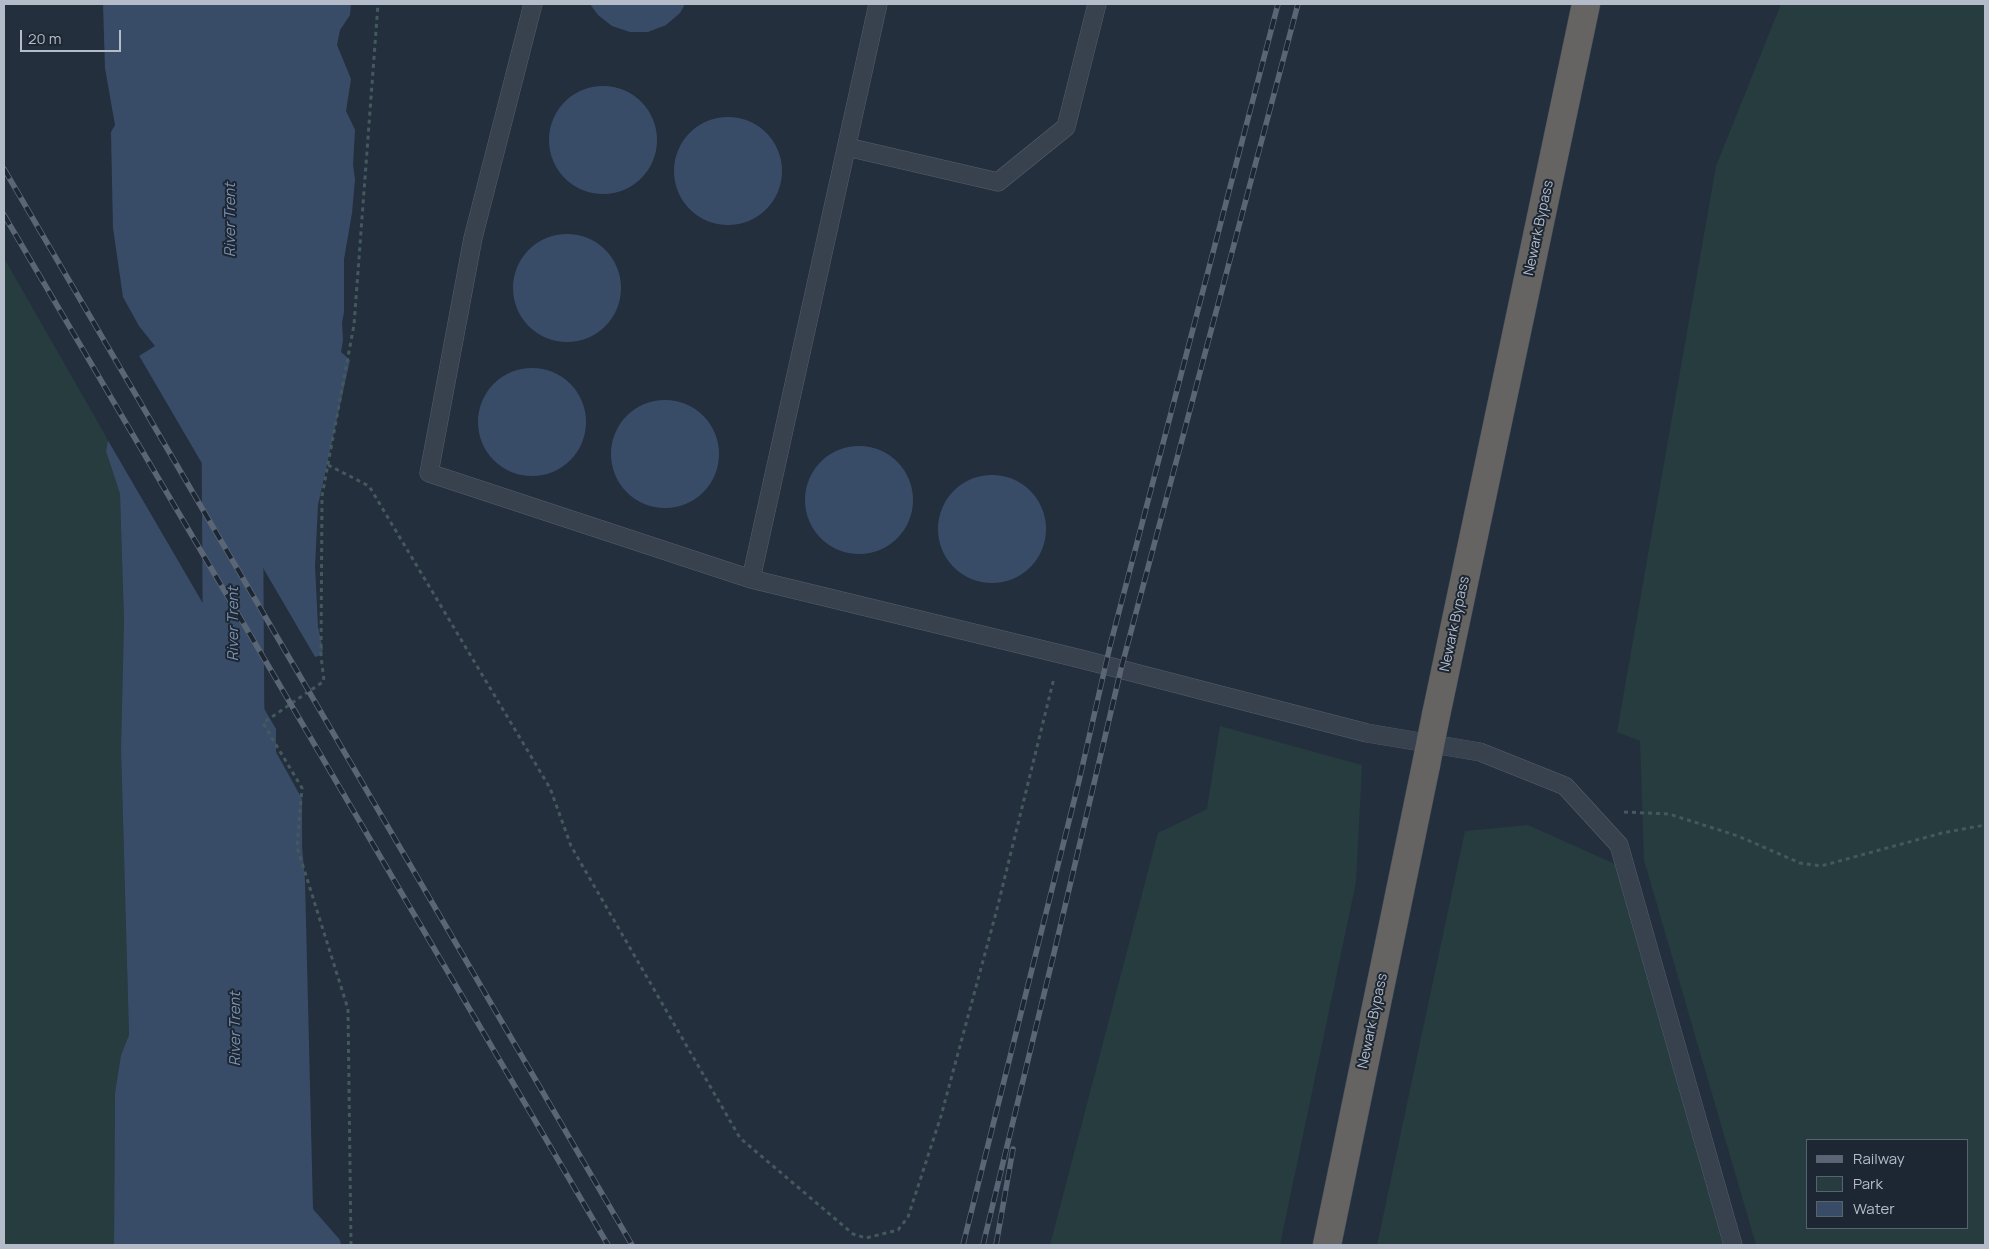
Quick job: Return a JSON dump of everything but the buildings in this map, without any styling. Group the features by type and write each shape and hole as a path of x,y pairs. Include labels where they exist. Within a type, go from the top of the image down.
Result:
{"highway":[{"name":"Newark Bypass","path":"1327,1245 1436,715 1586,4"}],"lane":[{"path":"533,4 473,238 430,473 751,579 1105,665 1367,733 1480,752 1565,786 1619,845 1732,1245"},
{"path":"751,579 878,4"},
{"path":"847,147 998,182 1066,127 1097,4"}],"path":[{"path":"351,1245 348,1009 297,847 302,788 263,722 324,681 321,656 322,496 354,325 378,4"},
{"path":"328,465 369,486 550,788 571,846 740,1138 853,1234 866,1238 898,1230 908,1217 941,1116 1049,702"},
{"path":"1591,815 1636,812 1669,814 1738,836 1800,863 1821,866 1942,833 1985,825"}],"green space":[{"path":"1781,4 1985,4 1985,1245 1756,1245 1644,860 1640,741 1617,732 1716,166"},
{"path":"4,258 108,440 106,451 120,494 124,621 121,748 129,1035 121,1055 115,1093 114,1245 4,1245"},
{"path":"1220,726 1362,765 1356,882 1280,1245 1050,1245 1158,833 1207,809"},
{"path":"1528,825 1615,864 1723,1245 1377,1245 1465,831"}],"water":[{"path":"103,4 351,4 350,15 340,30 337,45 351,79 346,111 355,130 353,165 355,179 352,213 344,259 344,312 341,352 350,360 318,505 315,566 318,627 323,649 321,655 315,657 139,356 155,346 139,326 123,297 113,228 111,132 115,125 105,68"},
{"path":"590,4 685,4 680,13 666,25 648,32 630,32 612,26 598,15"},
{"path":"603,86 624,91 633,95 641,102 648,110 652,119 657,140 652,161 648,170 641,178 633,185 624,189 603,194 582,189 573,185 565,178 558,170 554,161 549,140 554,119 558,110 565,102 573,95 582,91"},
{"path":"728,117 749,121 766,133 778,150 782,171 778,192 766,209 749,221 728,225 707,221 690,209 678,192 674,171 678,150 690,133 707,121"},
{"path":"567,234 597,243 605,250 612,258 621,288 612,318 605,326 597,333 567,342 537,333 529,326 522,318 513,288 522,258 529,250 537,243"},
{"path":"532,368 542,369 562,377 570,384 577,392 585,412 585,432 577,452 570,460 562,467 542,475 532,476 522,475 502,467 494,460 487,452 479,432 478,422 479,412 487,392 494,384 502,377 522,369"},
{"path":"665,400 686,404 703,416 715,433 719,454 715,475 703,492 686,504 665,508 644,504 627,492 615,475 611,454 615,433 627,416 644,404"},
{"path":"108,440 276,729 276,752 302,799 313,1209 340,1240 341,1245 114,1245 115,1093 121,1055 129,1035 121,748 124,621 120,494 106,451"},
{"path":"859,446 880,450 897,462 909,479 913,500 909,521 897,538 880,550 859,554 838,550 821,538 809,521 805,500 809,479 821,462 838,450"},
{"path":"992,475 1002,476 1022,484 1030,491 1037,499 1045,519 1045,539 1037,559 1030,567 1022,574 1002,582 992,583 982,582 962,574 954,567 947,559 939,539 938,529 939,519 947,499 954,491 962,484 982,476"}],"pier":[{"path":"138,354 316,659 313,658 137,357"},
{"path":"106,437 110,438 278,727 279,733"}],"waterway":[{"name":"River Trent","path":"232,432 234,741"}],"railway":[{"path":"963,1245 1079,781 1110,646 1278,4"},
{"path":"983,1245 1121,669 1298,4"},
{"path":"4,169 632,1245"},
{"path":"4,215 608,1245"},
{"path":"996,1245 1013,1149"}]}
